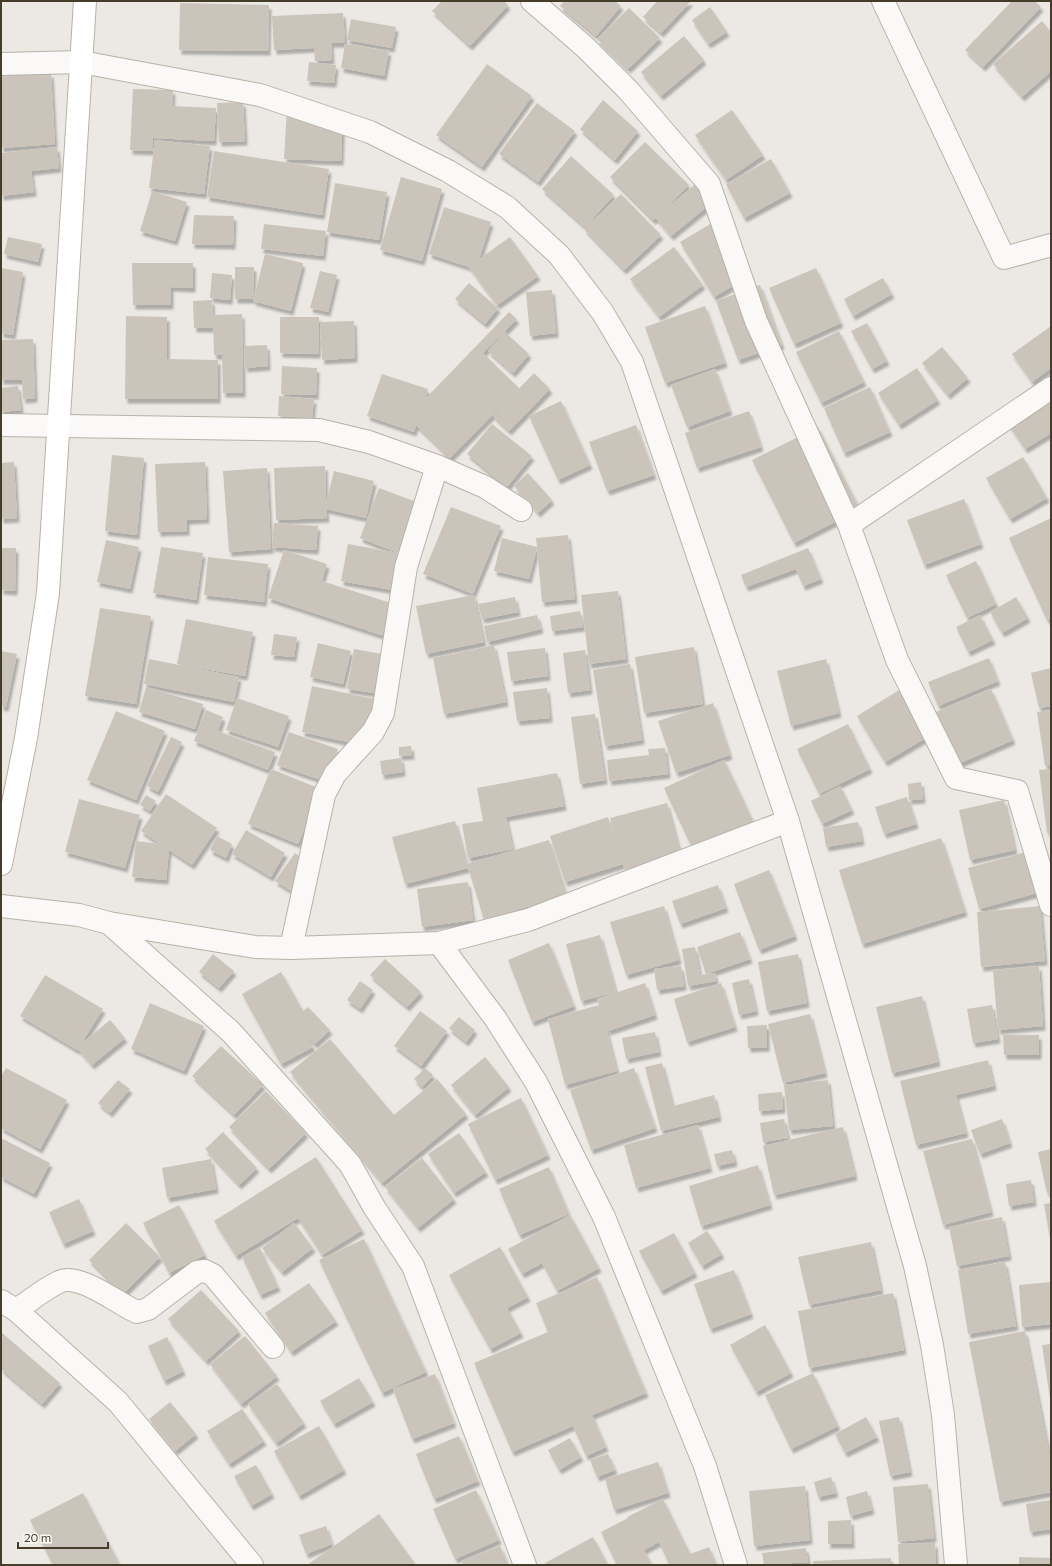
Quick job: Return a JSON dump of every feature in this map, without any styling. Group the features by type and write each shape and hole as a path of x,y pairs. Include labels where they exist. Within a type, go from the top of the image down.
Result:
{"main road":[{"path":"1,864 26,738 48,593 85,1"}],"street":[{"path":"532,1 586,48 628,90 709,184 756,321 849,525 897,660 956,778 1017,791 1051,905"},
{"path":"883,1 1004,258 1051,245"},
{"path":"1,64 81,62 260,95 370,132 448,171 507,208 559,255 603,313 632,362 788,822 915,1266 932,1345 943,1415 956,1565"},
{"path":"849,525 1051,388"},
{"path":"1,425 319,430 369,442 437,466 484,487 521,510"},
{"path":"291,948 324,796 334,774 373,732 383,713 406,567 437,466"},
{"path":"1,906 79,914 109,923 255,947 291,948 439,943 528,920 788,822"},
{"path":"109,923 231,1032 350,1164 374,1207 413,1266 526,1565"},
{"path":"439,943 495,1018 536,1082 604,1217 704,1466 736,1565"},
{"path":"252,1565 118,1402 8,1305 70,1279 81,1282 137,1312 148,1309 197,1272 206,1271 213,1275 273,1347"}],"building":[{"path":"442,1 504,1 508,5 470,46 432,11"},
{"path":"564,1 615,1 621,6 596,36 560,6"},
{"path":"657,1 691,1 661,33 643,17"},
{"path":"1012,1 1035,1 1041,7 983,67 965,50"},
{"path":"180,3 269,5 268,51 179,50"},
{"path":"710,7 727,32 708,44 692,20"},
{"path":"629,8 660,38 628,69 597,39"},
{"path":"343,13 345,43 331,43 332,60 315,61 314,48 274,50 272,16"},
{"path":"351,19 396,27 392,48 347,40"},
{"path":"1042,21 1051,32 1051,71 1022,97 993,64"},
{"path":"684,36 704,60 661,96 641,72"},
{"path":"345,44 389,51 384,76 341,68"},
{"path":"309,62 336,65 334,83 307,81"},
{"path":"487,64 532,96 482,167 436,135"},
{"path":"51,73 55,144 1,148 1,75"},
{"path":"133,89 173,90 172,106 216,108 214,141 153,138 153,151 130,150"},
{"path":"603,100 638,131 615,160 580,129"},
{"path":"243,102 245,141 219,142 217,103"},
{"path":"537,103 575,131 538,182 499,154"},
{"path":"287,109 343,111 341,161 284,159"},
{"path":"732,110 763,155 726,180 695,135"},
{"path":"155,140 210,146 204,194 149,188"},
{"path":"645,142 689,185 661,213 698,182 714,201 671,236 656,218 653,220 610,177"},
{"path":"57,147 59,168 31,171 34,192 1,196 1,153"},
{"path":"214,151 329,169 322,215 207,197"},
{"path":"571,156 614,195 585,227 542,189"},
{"path":"771,159 790,193 744,218 726,184"},
{"path":"401,177 442,189 422,261 380,250"},
{"path":"335,183 387,192 379,240 327,232"},
{"path":"152,191 187,202 175,241 140,231"},
{"path":"621,194 661,235 624,270 584,229"},
{"path":"444,207 491,222 479,259 510,237 538,276 497,305 469,267 429,254"},
{"path":"194,215 234,216 233,245 192,244"},
{"path":"717,220 751,275 714,297 680,242"},
{"path":"264,224 326,231 323,256 261,249"},
{"path":"8,237 42,244 38,262 4,254"},
{"path":"674,247 703,285 659,317 630,279"},
{"path":"265,254 303,263 291,311 253,301"},
{"path":"132,263 193,263 193,288 171,287 171,305 133,305"},
{"path":"235,267 254,267 253,299 235,299"},
{"path":"1,268 23,272 13,335 1,333"},
{"path":"816,268 841,323 794,344 769,288"},
{"path":"320,271 337,275 328,312 310,308"},
{"path":"212,273 232,275 230,300 210,298"},
{"path":"883,278 892,294 853,316 844,299"},
{"path":"469,283 498,308 485,324 455,299"},
{"path":"760,285 782,345 738,360 716,301"},
{"path":"552,290 556,333 530,336 526,292"},
{"path":"212,300 213,328 194,328 193,301"},
{"path":"705,306 725,363 665,383 645,327"},
{"path":"509,312 517,319 483,353 519,388 450,458 416,425 414,432 367,416 382,374 428,389 425,399"},
{"path":"242,314 243,393 223,393 222,355 214,355 213,315"},
{"path":"126,316 167,317 167,359 218,360 218,399 125,399"},
{"path":"280,317 319,317 318,354 280,353"},
{"path":"354,321 355,358 322,360 320,322"},
{"path":"867,323 887,361 872,369 851,331"},
{"path":"1051,326 1051,368 1032,382 1012,354"},
{"path":"839,331 864,382 821,403 796,352"},
{"path":"505,332 529,354 513,373 488,351"},
{"path":"33,339 35,398 23,399 22,380 1,380 1,340"},
{"path":"267,345 268,366 245,368 244,346"},
{"path":"942,347 968,378 948,395 922,363"},
{"path":"282,366 317,368 316,395 281,394"},
{"path":"917,368 938,400 899,425 878,393"},
{"path":"715,369 730,411 687,427 671,385"},
{"path":"534,373 550,389 509,431 493,416"},
{"path":"18,386 21,410 1,412 1,388"},
{"path":"870,387 890,432 844,453 824,408"},
{"path":"279,396 314,399 312,418 278,416"},
{"path":"1045,397 1051,406 1051,433 1025,449 1007,422"},
{"path":"561,401 590,465 558,480 529,416"},
{"path":"749,411 761,447 697,468 685,433"},
{"path":"492,424 532,456 507,487 467,454"},
{"path":"636,425 654,475 607,491 589,442"},
{"path":"818,427 860,509 794,543 752,460"},
{"path":"112,455 144,458 137,535 105,531"},
{"path":"1023,457 1047,498 1010,519 986,478"},
{"path":"14,462 17,518 1,519 1,463"},
{"path":"205,462 207,519 187,520 187,531 158,532 155,464"},
{"path":"325,466 326,503 334,471 374,481 366,518 326,509 327,518 276,520 274,468"},
{"path":"267,468 271,549 229,552 223,471"},
{"path":"528,473 552,500 538,513 514,486"},
{"path":"379,488 419,503 392,590 341,581 348,544 398,553 360,538"},
{"path":"964,499 981,544 924,565 907,520"},
{"path":"451,507 501,526 473,594 423,574"},
{"path":"1051,518 1051,618 1047,620 1009,538"},
{"path":"274,523 318,526 316,550 272,547"},
{"path":"568,535 575,599 542,602 537,548 529,579 494,571 502,538 537,547 536,538"},
{"path":"106,540 139,547 130,589 97,582"},
{"path":"161,547 203,553 196,600 153,593"},
{"path":"1,548 16,548 15,591 1,590"},
{"path":"808,548 821,579 803,586 796,569 746,587 741,575"},
{"path":"284,550 327,564 322,581 394,604 384,636 268,598"},
{"path":"208,557 268,564 264,602 204,595"},
{"path":"976,561 996,604 967,618 946,575"},
{"path":"618,591 626,659 589,664 581,595"},
{"path":"474,595 484,642 426,654 416,606"},
{"path":"515,597 518,612 482,619 478,604"},
{"path":"1016,597 1028,618 1002,633 990,612"},
{"path":"100,608 151,616 136,704 85,696"},
{"path":"580,611 583,627 552,631 550,616"},
{"path":"537,615 541,629 487,642 484,626"},
{"path":"980,615 993,640 968,652 956,627"},
{"path":"186,619 253,632 245,676 177,664"},
{"path":"274,634 297,637 294,657 271,655"},
{"path":"318,643 351,651 343,684 310,677"},
{"path":"494,645 506,702 444,714 433,658"},
{"path":"694,647 703,704 644,713 635,657"},
{"path":"545,648 548,676 511,681 507,652"},
{"path":"354,649 382,654 375,693 347,689"},
{"path":"585,650 590,690 568,693 563,653"},
{"path":"1,651 17,654 6,707 1,706"},
{"path":"989,658 998,681 938,706 928,682"},
{"path":"149,659 239,677 234,702 144,684"},
{"path":"826,659 839,713 791,726 777,671"},
{"path":"630,664 642,740 605,746 593,670"},
{"path":"1051,668 1051,706 1039,708 1031,673"},
{"path":"312,686 375,699 365,746 302,732"},
{"path":"146,687 203,704 195,729 139,712"},
{"path":"547,688 550,718 517,721 513,692"},
{"path":"901,689 929,736 885,762 857,716"},
{"path":"991,689 1013,740 958,764 936,712"},
{"path":"237,698 289,716 278,747 226,730"},
{"path":"713,703 730,755 676,773 658,721"},
{"path":"206,710 223,717 218,731 275,752 268,770 194,741"},
{"path":"1051,710 1051,766 1045,766 1037,712"},
{"path":"116,711 165,731 136,800 87,780"},
{"path":"595,714 605,780 580,784 571,717"},
{"path":"848,724 870,769 819,794 797,749"},
{"path":"289,732 338,749 327,782 277,765"},
{"path":"171,737 182,742 158,792 147,786"},
{"path":"411,746 412,755 399,756 399,747"},
{"path":"665,748 668,774 609,781 607,760 649,755 648,749"},
{"path":"401,758 403,772 382,775 380,761"},
{"path":"724,760 753,821 693,850 664,788"},
{"path":"271,769 321,789 298,844 248,824"},
{"path":"1051,769 1051,833 1047,833 1039,770"},
{"path":"557,773 564,806 506,817 513,849 468,858 462,824 483,821 477,788"},
{"path":"921,782 923,799 909,800 908,784"},
{"path":"840,786 852,810 822,824 811,801"},
{"path":"166,794 217,828 192,865 169,850 166,880 132,877 136,841 160,844 141,831"},
{"path":"146,795 156,801 150,811 140,805"},
{"path":"907,797 916,824 884,834 875,807"},
{"path":"79,799 140,815 125,868 65,852"},
{"path":"1004,800 1015,850 970,860 959,810"},
{"path":"667,803 681,856 625,871 623,864 565,882 550,836 608,817 615,839 610,818"},
{"path":"455,821 468,868 405,884 392,837"},
{"path":"858,822 862,841 826,847 823,828"},
{"path":"246,830 285,853 271,877 232,854"},
{"path":"217,836 232,844 226,858 210,850"},
{"path":"941,838 965,912 862,944 839,870"},
{"path":"549,840 566,895 484,920 467,864"},
{"path":"1026,852 1037,893 979,909 968,868"},
{"path":"295,853 311,864 293,892 275,881"},
{"path":"769,870 795,936 759,950 734,884"},
{"path":"468,882 473,920 422,927 417,889"},
{"path":"718,885 726,908 680,924 672,901"},
{"path":"664,906 679,960 626,975 610,922"},
{"path":"1040,906 1045,961 981,967 977,912"},
{"path":"740,932 750,959 706,974 697,947"},
{"path":"600,935 616,992 581,1001 566,944"},
{"path":"549,943 574,1006 532,1022 508,960"},
{"path":"695,947 700,975 715,973 716,981 688,986 682,949"},
{"path":"213,954 234,971 219,988 199,972"},
{"path":"798,954 807,1003 767,1011 758,962"},
{"path":"385,959 421,992 407,1007 370,975"},
{"path":"681,966 684,986 657,990 654,969"},
{"path":"1039,966 1043,1026 998,1030 993,970"},
{"path":"281,972 303,1011 308,1007 330,1030 315,1044 306,1036 313,1047 281,1064 242,994"},
{"path":"45,975 103,1009 81,1044 110,1020 125,1038 92,1065 78,1049 77,1050 20,1016"},
{"path":"749,979 756,1011 739,1015 732,983"},
{"path":"360,981 373,990 360,1009 347,1000"},
{"path":"645,983 655,1015 608,1031 603,1016 617,1071 565,1085 548,1019 599,1005 597,999"},
{"path":"721,983 735,1027 687,1042 674,999"},
{"path":"922,996 938,1062 892,1073 876,1007"},
{"path":"150,1003 204,1026 184,1071 131,1049"},
{"path":"992,1005 998,1039 973,1043 967,1009"},
{"path":"420,1011 447,1031 421,1066 394,1046"},
{"path":"810,1014 825,1073 783,1083 768,1024"},
{"path":"459,1017 475,1030 466,1042 449,1028"},
{"path":"767,1025 767,1047 748,1048 747,1026"},
{"path":"655,1032 659,1052 626,1059 622,1038"},
{"path":"1003,1035 1039,1035 1039,1055 1004,1055"},
{"path":"330,1039 394,1115 437,1079 466,1114 382,1183 290,1072"},
{"path":"221,1046 263,1085 234,1115 192,1076"},
{"path":"485,1057 509,1087 475,1115 451,1085"},
{"path":"988,1060 994,1086 956,1095 966,1133 916,1145 900,1081"},
{"path":"662,1063 673,1106 714,1095 719,1117 661,1131 645,1067"},
{"path":"6,1068 67,1100 40,1149 1,1128 1,1076"},
{"path":"425,1068 433,1075 422,1087 414,1079"},
{"path":"634,1068 655,1128 591,1150 570,1090"},
{"path":"118,1080 130,1089 110,1113 98,1103"},
{"path":"828,1080 833,1126 789,1130 784,1085"},
{"path":"266,1091 306,1133 269,1169 229,1127"},
{"path":"782,1092 783,1109 759,1111 758,1094"},
{"path":"521,1098 548,1155 495,1180 468,1124"},
{"path":"784,1119 788,1138 763,1142 760,1123"},
{"path":"1002,1119 1010,1143 980,1154 971,1130"},
{"path":"698,1125 710,1168 636,1188 624,1145"},
{"path":"843,1127 855,1176 774,1195 763,1146"},
{"path":"223,1132 257,1168 239,1185 205,1149"},
{"path":"459,1133 486,1172 454,1193 428,1154"},
{"path":"1,1138 50,1163 34,1194 1,1177"},
{"path":"972,1139 991,1212 943,1225 923,1151"},
{"path":"1051,1149 1051,1192 1047,1193 1038,1152"},
{"path":"732,1150 735,1162 717,1166 714,1154"},
{"path":"316,1157 362,1230 322,1255 298,1218 236,1256 214,1221"},
{"path":"422,1158 454,1199 418,1228 385,1187"},
{"path":"211,1159 216,1189 167,1198 162,1168"},
{"path":"758,1165 770,1205 701,1226 689,1186"},
{"path":"549,1167 569,1214 519,1235 499,1189"},
{"path":"1031,1180 1034,1202 1009,1206 1006,1184"},
{"path":"79,1199 93,1231 63,1244 49,1212"},
{"path":"1051,1203 1051,1239 1050,1239 1044,1204"},
{"path":"179,1205 205,1255 169,1273 143,1223"},
{"path":"570,1215 599,1268 557,1291 542,1263 522,1274 508,1249"},
{"path":"1002,1217 1009,1256 957,1266 949,1227"},
{"path":"126,1223 160,1257 123,1294 89,1260"},
{"path":"294,1223 313,1248 282,1272 262,1248"},
{"path":"707,1231 722,1254 702,1266 688,1243"},
{"path":"674,1233 695,1273 661,1291 639,1251"},
{"path":"364,1239 426,1372 382,1393 319,1260"},
{"path":"871,1242 881,1290 809,1305 798,1257"},
{"path":"500,1247 528,1297 507,1308 521,1333 490,1349 449,1275"},
{"path":"260,1248 278,1287 260,1295 242,1257"},
{"path":"1005,1262 1016,1326 968,1334 958,1270"},
{"path":"734,1270 751,1314 710,1329 694,1284"},
{"path":"597,1277 646,1393 592,1415 606,1447 586,1456 573,1426 512,1452 474,1363 548,1332 536,1303"},
{"path":"1051,1282 1051,1324 1022,1327 1019,1285"},
{"path":"309,1283 336,1321 291,1352 265,1313"},
{"path":"201,1290 239,1331 206,1361 168,1319"},
{"path":"893,1293 904,1350 809,1368 798,1311"},
{"path":"765,1325 791,1373 756,1392 730,1345"},
{"path":"1025,1331 1051,1464 1051,1492 1000,1502 969,1342"},
{"path":"1,1332 60,1383 42,1404 1,1369"},
{"path":"245,1336 277,1376 241,1404 210,1364"},
{"path":"167,1337 183,1371 164,1381 148,1346"},
{"path":"1051,1344 1051,1399 1050,1399 1042,1345"},
{"path":"813,1373 838,1426 791,1449 765,1395"},
{"path":"435,1374 454,1423 412,1439 393,1389"},
{"path":"359,1378 373,1402 334,1424 320,1401"},
{"path":"277,1384 304,1423 276,1443 248,1404"},
{"path":"170,1402 196,1434 175,1451 149,1419"},
{"path":"242,1409 264,1441 229,1464 207,1431"},
{"path":"866,1417 877,1437 845,1453 835,1434"},
{"path":"899,1417 910,1472 890,1476 879,1421"},
{"path":"319,1426 344,1470 299,1496 274,1451"},
{"path":"459,1436 478,1481 434,1499 416,1454"},
{"path":"570,1438 581,1457 559,1470 548,1450"},
{"path":"608,1454 615,1470 597,1477 590,1460"},
{"path":"658,1462 668,1493 614,1510 605,1479"},
{"path":"256,1465 272,1494 251,1506 234,1476"},
{"path":"831,1477 836,1493 818,1497 814,1482"},
{"path":"928,1484 934,1538 898,1542 893,1487"},
{"path":"805,1486 810,1540 754,1546 749,1491"},
{"path":"476,1490 499,1540 455,1559 433,1509"},
{"path":"867,1491 872,1510 850,1516 846,1497"},
{"path":"83,1493 120,1565 53,1565 30,1520"},
{"path":"663,1499 690,1554 709,1547 716,1565 666,1565 669,1564 659,1542 644,1550 652,1565 617,1565 601,1532"},
{"path":"1051,1500 1051,1529 1030,1532 1026,1504"},
{"path":"379,1514 414,1562 410,1565 307,1565"},
{"path":"851,1520 852,1544 828,1544 828,1521"},
{"path":"326,1526 332,1544 306,1554 299,1535"},
{"path":"593,1537 608,1565 546,1565 545,1563"},
{"path":"935,1543 936,1565 899,1565 898,1544"},
{"path":"500,1546 508,1565 463,1565 462,1561"},
{"path":"806,1548 808,1562 764,1565 762,1553"},
{"path":"1019,1557 1051,1558 1051,1565 1019,1565"},
{"path":"891,1558 891,1565 813,1565 813,1561"}]}
